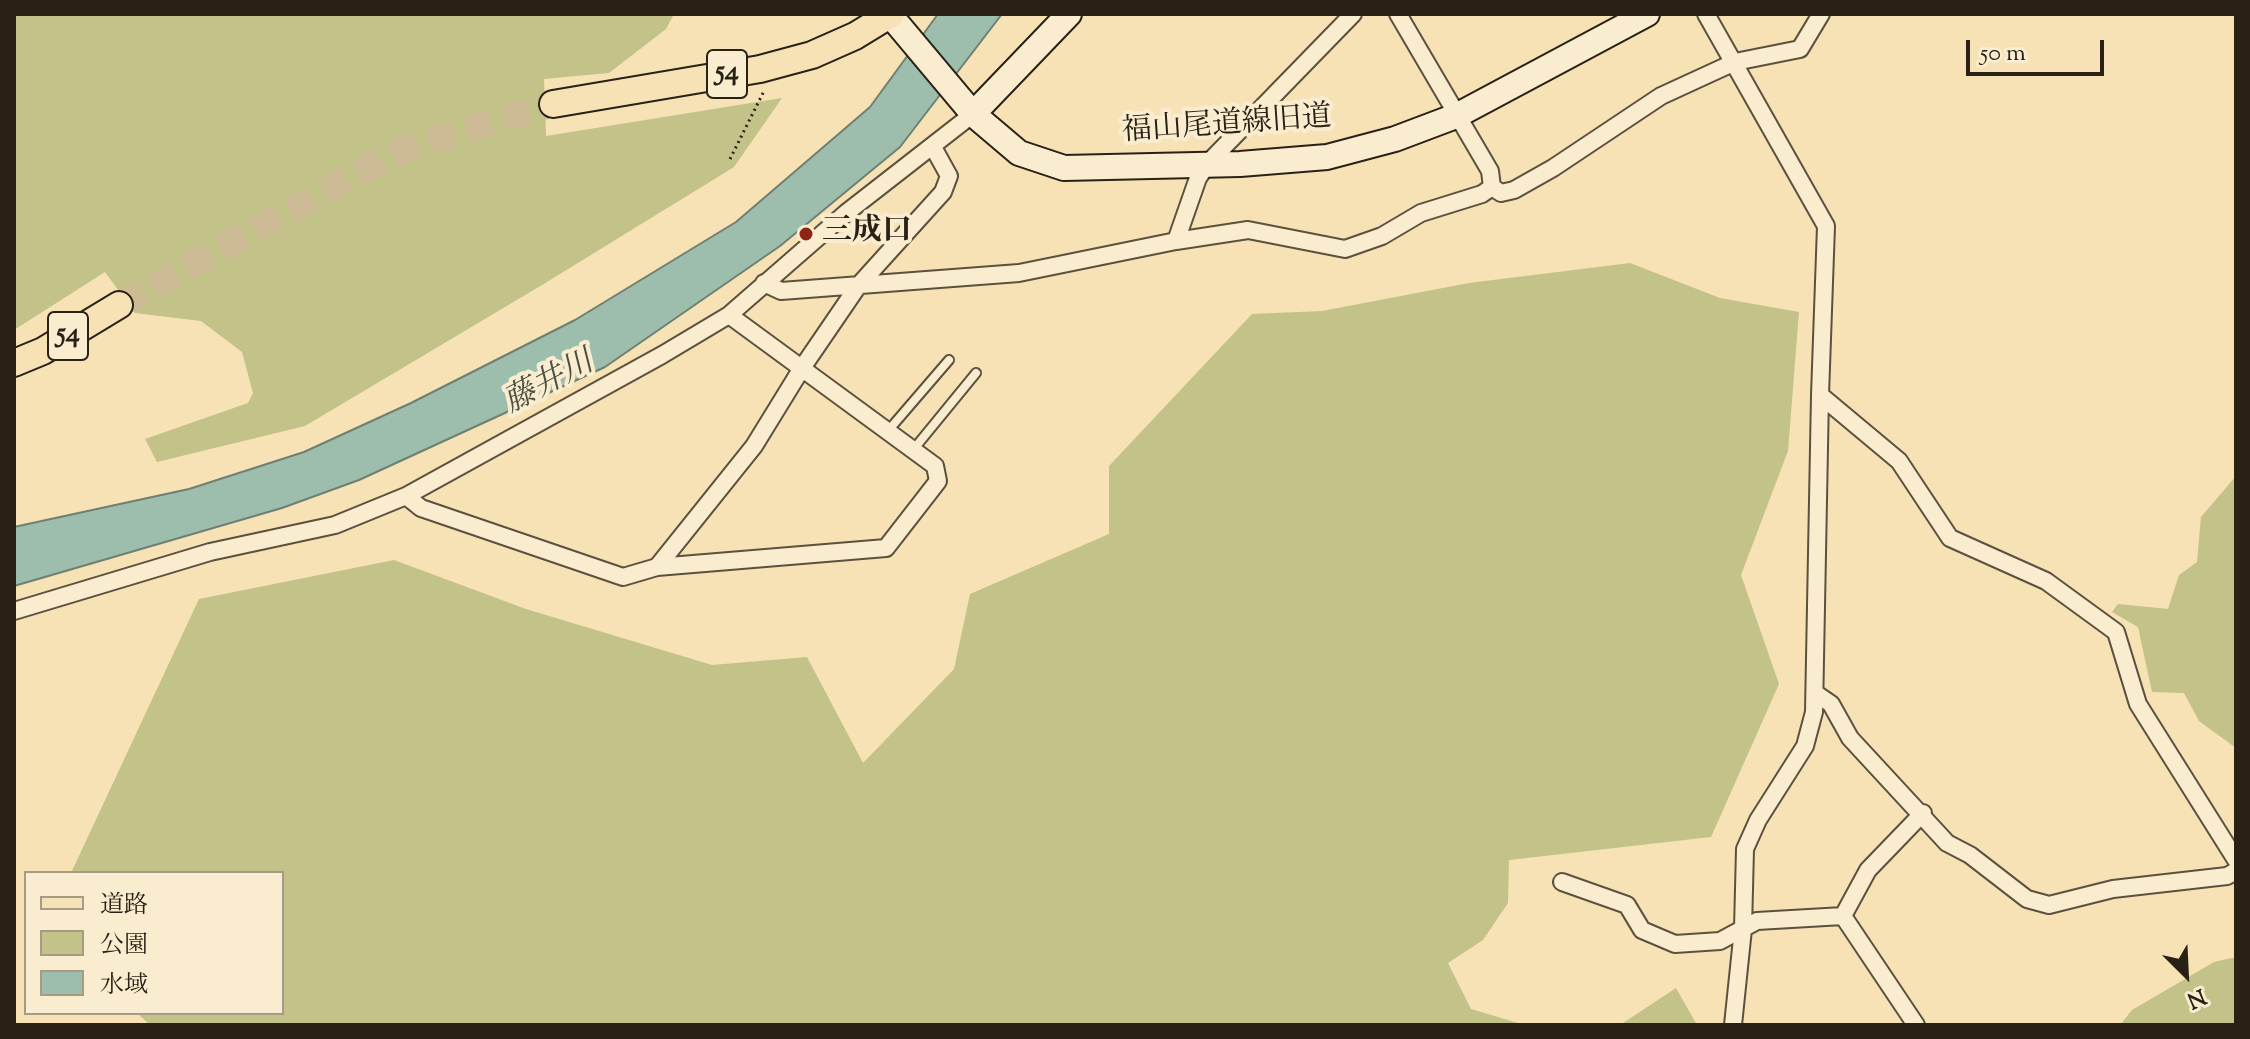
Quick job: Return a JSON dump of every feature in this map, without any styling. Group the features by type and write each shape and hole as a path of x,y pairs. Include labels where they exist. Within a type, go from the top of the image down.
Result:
{"main road":[{"name":"54","path":"553,104 760,69 826,49 896,21"},
{"name":"54","path":"14,363 43,351 119,305"}],"street":[{"path":"14,611 210,552 335,525 406,496 662,355 729,315 846,213 933,147 966,106 1069,14"},
{"path":"1176,241 1198,178 1209,162 1353,14"},
{"path":"1398,14 1490,171 1492,187 1501,193 1514,190 1553,168 1661,96 1735,62 1800,49 1821,14"},
{"name":"福山尾道線旧道","path":"896,21 966,106 1019,153 1064,168 1209,162 1240,164 1327,157 1395,139 1456,116 1647,14"},
{"path":"1706,14 1826,226 1814,712 1805,746 1758,820 1745,849 1743,929 1733,1025"},
{"path":"657,567 754,446 858,286 943,192 949,176 933,147"},
{"path":"764,283 781,291 1019,273 1176,241 1248,230 1345,249 1382,236 1421,213 1482,194 1492,187"},
{"path":"406,496 421,508 623,577 657,567 886,548 938,481 935,466 729,315"},
{"path":"1820,395 1899,461 1950,538 2046,581 2116,632 2138,704 2236,860"},
{"path":"1815,693 1831,704 1850,738 1923,813 1947,843 1970,855 2027,899 2049,905 2113,889 2227,876 2236,871"},
{"path":"1843,916 1868,870 1923,813"},
{"path":"1562,882 1627,905 1642,930 1675,944 1720,941 1757,921 1843,916"},
{"path":"1843,916 1916,1025"}],"lane":[{"path":"887,432 949,360"},
{"path":"912,450 976,373"}],"path":[{"path":"730,159 764,92 760,69"}],"green space":[{"path":"14,14 674,14 666,29 609,73 544,79 546,136 782,98 734,167 305,426 157,462 145,439 248,403 253,393 242,352 201,321 135,313 105,272 14,330"},
{"path":"1630,263 1720,298 1799,312 1788,451 1741,575 1779,684 1711,837 1509,860 1508,903 1483,940 1448,963 1471,1009 1525,1025 150,1025 139,1015 284,1015 284,871 72,871 199,599 394,560 526,609 712,665 807,657 863,763 954,669 970,594 1109,534 1109,466 1252,314 1322,311 1469,283"},
{"path":"2236,476 2236,748 2199,721 2184,693 2152,692 2138,627 2112,612 2118,604 2168,609 2179,575 2197,562 2201,517"},
{"path":"2236,957 2236,1025 2120,1025 2132,1010 2214,962"},
{"path":"1676,988 1697,1025 1620,1025"}],"water":[{"name":"藤井川","path":"938,14 1002,14 900,147 780,246 605,367 359,480 282,508 14,586 14,527 189,489 304,452 411,403 575,320 736,222 870,107"}],"tunnel":[{"path":"119,305 412,146 553,104"}],"place":[{"name":"三成口","path":"806,234"}]}
